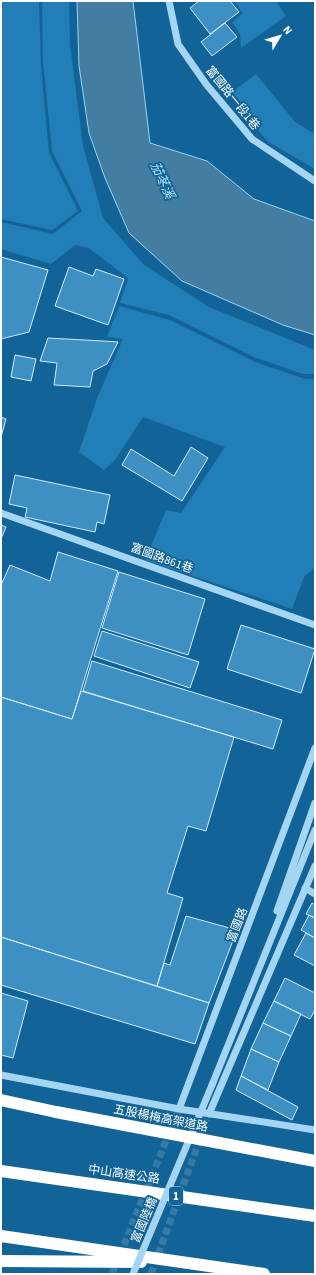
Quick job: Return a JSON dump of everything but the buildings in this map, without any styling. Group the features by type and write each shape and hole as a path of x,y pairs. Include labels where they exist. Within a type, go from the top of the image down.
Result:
{"highway":[{"path":"1,1100 56,1112"},
{"name":"五股楊梅高架道路","path":"1,1104 56,1112 315,1161"},
{"name":"中山高速公路","path":"1,1171 315,1216"},
{"path":"1,1236 264,1274"},
{"path":"1,1261 189,1263"}],"street":[{"name":"富國路一段1巷","path":"169,1 178,44 206,84 252,139 315,181"},
{"name":"富國路861巷","path":"1,513 315,625"},
{"name":"富國路","path":"180,1109 315,748"},
{"path":"247,996 315,803"},
{"path":"247,996 315,830"},
{"path":"209,1114 315,866"},
{"path":"305,888 315,894"},
{"name":"富國陸橋","path":"134,1274 247,996"},
{"path":"1,1075 180,1109 315,1130"}],"shaded area":[{"path":"1,1 39,1 41,66 49,153 78,211 52,230 1,219"},
{"path":"42,1 69,1 70,45 83,146 103,218 144,265 209,307 315,350 315,374 303,374 254,357 169,315 120,303 128,278 89,248 75,245 51,264 1,249 1,222 53,234 82,211 52,151 43,62"},
{"path":"234,1 276,1 286,16 241,48 240,34 232,22 243,13"},
{"path":"256,74 295,122 315,134 315,169 267,141 230,94"},
{"path":"119,306 170,320 255,362 305,379 315,379 315,567 304,577 292,609 145,560 166,510 181,513 225,447 143,417 115,460 104,470 79,452 97,398 123,339 107,337"}],"water":[{"name":"茄苳溪","path":"77,1 133,1 150,143 207,161 254,199 315,221 315,335 283,325 182,281 129,233 105,178 89,133 79,66"}],"tunnel":[{"path":"112,1274 179,1109"},
{"path":"151,1274 209,1114"}]}
